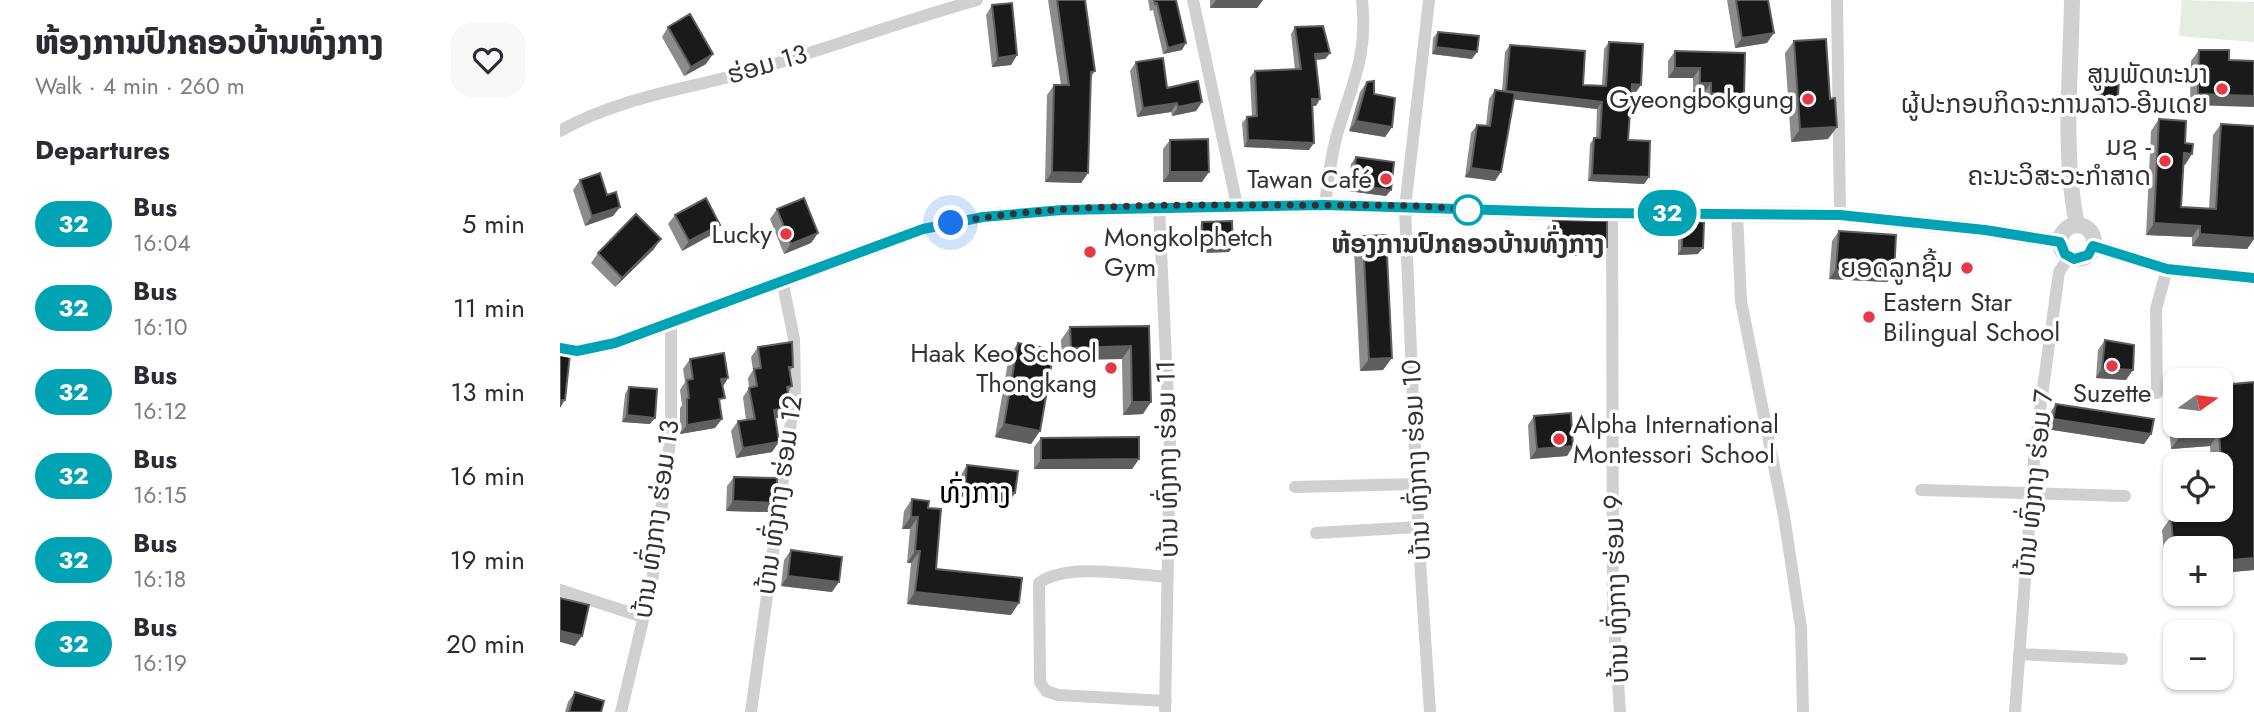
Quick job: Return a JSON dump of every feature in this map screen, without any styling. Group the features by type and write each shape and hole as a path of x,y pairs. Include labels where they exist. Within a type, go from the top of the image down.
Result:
{"street":[{"name":"ຮ່ອມ 13","path":"560,131 575,122 652,94 756,70 977,0"},
{"path":"1193,0 1237,205"},
{"path":"1325,205 1338,132 1359,73 1365,29 1362,0"},
{"name":"ບ້ານ ທົ່ງກາງ ຮ່ອມ 10","path":"1429,0 1405,208 1418,527 1430,712"},
{"path":"1837,0 1840,215"},
{"path":"2072,0 2070,116 2073,202 2077,225"},
{"path":"560,348 577,351 615,343 866,247 942,225 983,217 1062,210 1159,206 1325,205 1612,213 1840,215 1985,230 2060,242"},
{"name":"ບ້ານ ທົ່ງກາງ ຮ່ອມ 11","path":"1159,206 1170,447 1166,706"},
{"path":"1737,212 1741,301 1784,516 1801,628 1803,712"},
{"name":"ບ້ານ ທົ່ງກາງ ຮ່ອມ 9","path":"1612,213 1613,608 1620,712"},
{"path":"2077,225 2090,232 2093,246 2084,258 2069,257 2060,242 2063,232 2077,225"},
{"path":"2093,246 2167,269 2254,278"},
{"name":"ບ້ານ ທົ່ງກາງ ຮ່ອມ 7","path":"2015,712 2032,492 2041,448 2059,272 2069,257"},
{"path":"2157,393 2156,309 2167,269"},
{"name":"ບ້ານ ທົ່ງກາງ ຮ່ອມ 12","path":"751,712 795,392 794,339 782,279"},
{"name":"ບ້ານ ທົ່ງກາງ ຮ່ອມ 13","path":"621,712 652,582 671,434 671,323"},
{"path":"1295,487 1416,484"},
{"path":"1920,490 2125,496"},
{"path":"1316,533 1418,527"},
{"path":"1166,706 1059,695 1046,691 1040,682 1040,583 1050,574 1070,572 1168,577"},
{"path":"560,590 643,617"},
{"path":"2018,654 2122,659"}],"shaded area":[{"path":"2182,0 2254,2 2254,42 2179,36"}],"building":[{"path":"1057,0 1085,0 1095,71 1091,72 1088,173 1052,172 1054,85 1069,85"},
{"path":"1154,0 1176,0 1186,43 1168,48"},
{"path":"1736,0 1768,0 1774,33 1742,38"},
{"path":"1012,3 1017,55 998,58 992,5"},
{"path":"690,14 713,54 691,67 668,27"},
{"path":"1323,26 1330,53 1315,54 1320,99 1312,99 1314,143 1248,140 1247,117 1257,116 1255,71 1301,69 1295,27"},
{"path":"1438,32 1479,36 1477,52 1436,47"},
{"path":"1826,39 1830,99 1835,98 1837,127 1800,129 1794,41"},
{"path":"1609,42 1643,44 1641,85 1632,84 1628,140 1650,141 1649,177 1592,175 1594,138 1600,138 1602,102 1506,91 1510,45 1585,51 1583,85 1606,86"},
{"path":"2199,50 2229,50 2229,60 2254,61 2254,96 2198,94"},
{"path":"1675,51 1745,53 1744,94 1711,93 1711,83 1700,83 1700,68 1675,68"},
{"path":"1163,58 1167,88 1198,81 1202,102 1178,107 1177,103 1143,108 1136,62"},
{"path":"2103,77 2119,78 2118,97 2102,97"},
{"path":"1374,81 1374,94 1395,98 1392,127 1356,121 1367,82"},
{"path":"1495,90 1515,93 1501,172 1471,168 1477,125 1490,126"},
{"path":"2159,119 2186,121 2185,143 2193,144 2192,154 2184,153 2181,207 2216,209 2221,124 2254,126 2254,238 2200,234 2200,226 2154,223"},
{"path":"1208,139 1209,172 1170,172 1170,140"},
{"path":"1356,157 1394,162 1391,190 1352,185"},
{"path":"600,173 607,195 616,192 620,207 592,216 580,180"},
{"path":"706,198 720,225 689,241 675,215"},
{"path":"804,198 818,233 791,244 777,209"},
{"path":"636,214 661,239 622,278 598,253"},
{"path":"1553,220 1607,221 1607,247 1553,246"},
{"path":"1232,221 1233,246 1203,247 1202,222"},
{"path":"1682,221 1704,222 1703,248 1682,248"},
{"path":"1839,231 1896,235 1894,273 1836,269"},
{"path":"1386,235 1392,358 1369,359 1363,236"},
{"path":"1149,326 1151,402 1132,402 1131,346 1071,348 1070,327"},
{"path":"2105,340 2134,345 2133,370 2102,368"},
{"path":"792,342 793,367 789,367 792,386 787,387 790,407 774,410 779,442 743,448 738,421 755,419 749,388 757,386 754,369 761,368 758,347"},
{"path":"1018,343 1054,350 1040,431 1004,424"},
{"path":"560,353 570,354 565,400 560,400"},
{"path":"724,353 728,378 721,379 725,398 719,399 722,419 687,425 687,380 693,379 690,359"},
{"path":"2254,382 2254,558 2233,560 2233,536 2173,536 2171,522 2233,522 2233,452 2220,452 2219,438 2233,438 2233,384"},
{"path":"629,387 657,389 655,418 627,415"},
{"path":"2056,404 2154,419 2151,434 2053,419"},
{"path":"1571,413 1573,446 1537,449 1534,416"},
{"path":"1139,437 1139,459 1041,460 1041,438"},
{"path":"967,465 1018,471 1015,493 965,487"},
{"path":"734,477 777,478 776,503 733,501"},
{"path":"912,499 929,501 928,508 941,509 936,569 1022,578 1019,603 915,592 920,551 915,551 918,517 911,517"},
{"path":"791,550 842,557 839,582 788,576"},
{"path":"560,598 589,605 582,636 560,631"},
{"path":"575,692 604,701 601,712 569,712"}],"bus line":[{"name":"32","path":"560,348 577,351 615,343 866,247 923,229 983,217 1062,210 1159,206 1325,205 1595,213 1737,212 1840,215 1985,230 2060,242 2062,251 2074,259 2084,258 2093,246 2167,269 2254,278"}],"place":[{"name":"ສູນພັດທະນາ ຜູ້ປະກອບກິດຈະການລາວ-ອີນເດຍ","path":"2222,89"},
{"name":"Gyeongbokgung","path":"1808,99"},
{"name":"ມຊ - ຄະນະວິສະວະກຳສາດ","path":"2165,161"},
{"name":"Tawan Café","path":"1386,179"},
{"name":"ຫ້ອງການປົກຄອວບ້ານທົ່ງກາງ","path":"1468,210"},
{"name":"Lucky","path":"786,234"},
{"name":"Mongkolphetch Gym","path":"1090,252"},
{"name":"ຍອດລູກຊີ້ນ","path":"1967,268"},
{"name":"Eastern Star Bilingual School","path":"1869,317"},
{"name":"Suzette","path":"2112,366"},
{"name":"Haak Keo School Thongkang","path":"1111,368"},
{"name":"Alpha International Montessori School","path":"1559,439"}],"district":[{"name":"ທົ່ງກາງ","path":"975,492"}],"route":[{"path":"951,223 983,217 1062,210 1185,206 1325,205 1468,210"}]}
